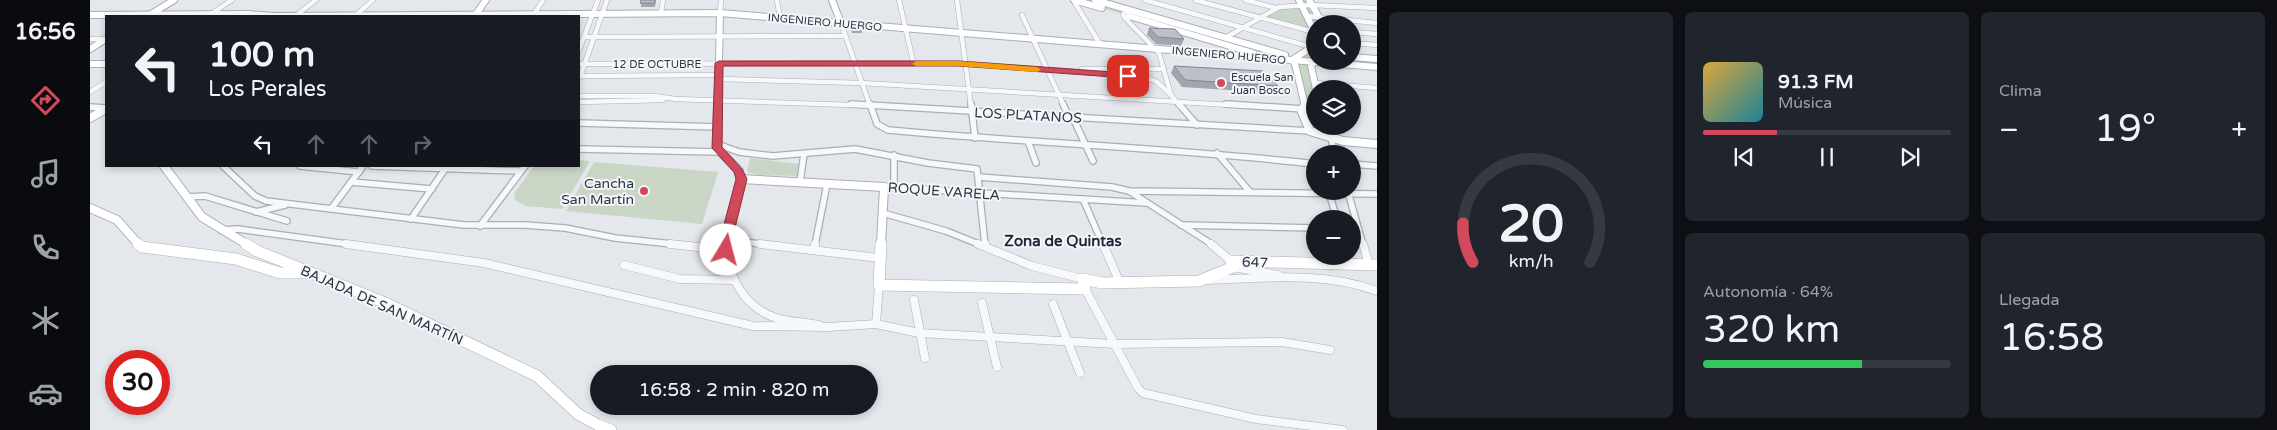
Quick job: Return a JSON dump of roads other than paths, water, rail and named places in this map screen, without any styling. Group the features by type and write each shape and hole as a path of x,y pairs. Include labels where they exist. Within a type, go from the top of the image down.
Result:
{"main road":[{"path":"150,15 174,0"},
{"path":"475,15 486,0"},
{"path":"832,0 841,23"},
{"path":"1075,0 1094,3 1123,14 1270,58"},
{"path":"1094,3 1104,1"},
{"path":"1300,3 1306,15"},
{"path":"1129,10 1294,58 1306,60"},
{"name":"INGENIERO HUERGO","path":"209,15 299,13 356,15 720,13 1270,58 1294,58"},
{"path":"720,13 718,148 738,171 741,179"},
{"name":"INGENIERO HUERGO","path":"246,14 260,15"},
{"name":"INGENIERO HUERGO","path":"90,15 105,15"},
{"path":"90,49 105,40"},
{"path":"1294,58 1305,52"},
{"path":"1294,58 1305,106 1302,112 1306,122"},
{"path":"1361,58 1377,59"},
{"path":"90,64 105,64"},
{"path":"1361,65 1377,67"},
{"path":"90,118 105,109"},
{"name":"LOS PLATANOS","path":"1324,135 1344,140 1377,144"},
{"name":"BAJADA DE SAN MARTÍN","path":"165,167 202,217 220,230 257,251 383,302 537,376 552,387 582,418 591,424 611,430"},
{"name":"ROQUE VARELA","path":"741,179 889,187"},
{"path":"879,286 882,213 889,187"},
{"path":"90,208 117,220 133,242 142,247 228,258 280,273 311,272"},
{"name":"647","path":"879,286 1199,281 1232,264 1306,262"}],"street":[{"path":"209,15 232,0"},
{"path":"299,13 316,0"},
{"path":"356,15 373,0"},
{"path":"534,15 543,0"},
{"path":"580,47 598,0"},
{"path":"608,0 581,64 580,76 719,77 862,83 1174,98 1304,109"},
{"path":"661,13 663,0"},
{"path":"720,0 720,13"},
{"path":"777,0 780,18"},
{"path":"899,0 913,61"},
{"path":"957,0 970,112 975,138"},
{"path":"1075,0 1075,4 1100,44"},
{"path":"1145,0 1306,45"},
{"path":"1195,0 1306,28"},
{"path":"1245,0 1276,8"},
{"path":"1104,1 1129,10"},
{"path":"1225,38 1276,8 1300,3 1311,2 1377,8"},
{"path":"1311,2 1319,15"},
{"path":"1129,10 1123,14 1159,53 1174,98 1197,125"},
{"path":"1022,14 1067,113 1072,118 1093,161"},
{"path":"1361,22 1377,23"},
{"path":"841,23 877,124 894,131 1217,154 1306,163"},
{"path":"1361,33 1377,34"},
{"path":"584,37 845,36"},
{"path":"90,39 105,39"},
{"path":"1361,44 1377,45"},
{"name":"12 DE OCTUBRE","path":"581,64 913,61 965,63 1152,78 1174,98"},
{"name":"12 DE OCTUBRE","path":"856,62 965,63"},
{"name":"12 DE OCTUBRE","path":"1046,69 1164,69"},
{"path":"90,92 105,83"},
{"path":"1361,87 1377,88"},
{"name":"LOS PLATANOS","path":"580,96 654,96 676,99"},
{"name":"LOS PLATANOS","path":"580,102 676,99 870,105 1306,131"},
{"path":"90,107 105,108"},
{"path":"580,123 718,127"},
{"path":"1331,137 1332,145"},
{"path":"1028,142 1036,162"},
{"path":"580,149 718,148 752,154 804,154 846,148 894,155 928,163 978,169 985,246"},
{"path":"800,182 804,154"},
{"path":"1217,154 1250,192"},
{"path":"889,187 894,155"},
{"path":"1361,165 1377,166"},
{"path":"224,167 255,196 266,201 480,226 541,226 615,238 726,250"},
{"path":"320,167 361,169"},
{"path":"409,167 523,169"},
{"path":"411,219 446,168"},
{"path":"331,208 361,169"},
{"path":"480,226 523,169"},
{"path":"979,177 1129,191 1306,193"},
{"path":"741,179 726,240 726,250 733,280 741,293 764,312 788,321 812,323 828,327"},
{"path":"351,182 432,188"},
{"path":"814,250 828,184"},
{"name":"ROQUE VARELA","path":"889,187 1147,203"},
{"path":"1129,191 1219,249 1232,264 1292,278"},
{"path":"1361,193 1377,194"},
{"path":"186,197 205,196 287,221"},
{"path":"1083,199 1120,283"},
{"path":"1351,200 1373,265"},
{"path":"255,212 291,204"},
{"path":"882,213 946,231 1032,266 1084,284 1138,388 1143,392 1256,419 1343,430"},
{"path":"1181,225 1306,228"},
{"path":"220,230 238,229 484,264 753,326 828,327 876,324 919,333 1069,342 1115,344 1282,342 1330,350"},
{"path":"726,240 879,258"},
{"path":"624,265 680,279 733,280"},
{"path":"1199,281 1292,278 1344,280 1357,282 1377,291"},
{"path":"876,324 879,286"},
{"path":"914,300 925,358"},
{"path":"982,303 997,367"},
{"path":"1053,304 1080,373"}],"place":[{"name":"Escuela San Juan Bosco","path":"1221,83"},
{"name":"Cancha San Martín","path":"644,191"}],"district":[{"name":"Zona de Quintas","path":"1063,241"}]}
